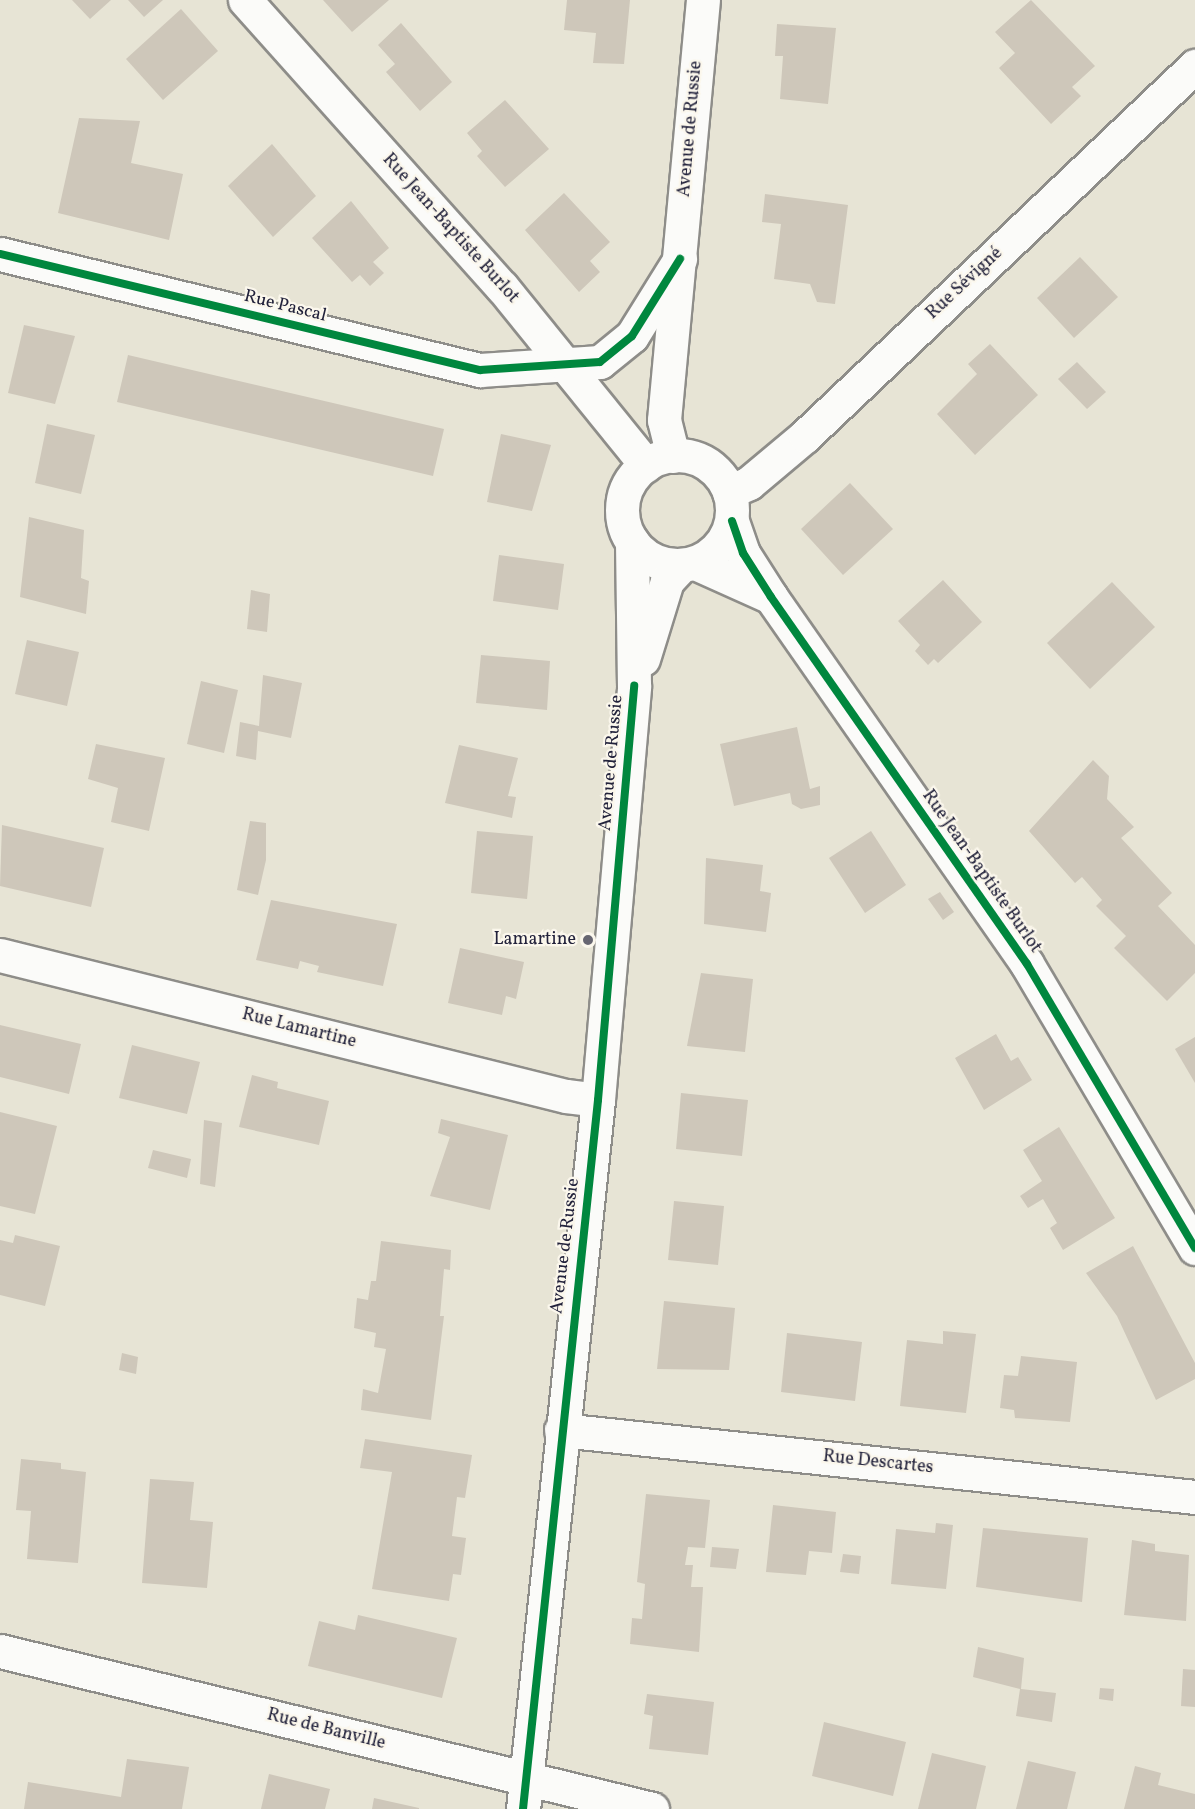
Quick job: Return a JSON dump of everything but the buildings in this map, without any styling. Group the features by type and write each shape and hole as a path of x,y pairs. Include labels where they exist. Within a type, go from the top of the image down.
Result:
{"street":[{"name":"Rue Jean-Baptiste Burlot","path":"245,0 566,360 660,460"},
{"name":"Avenue de Russie","path":"660,460 703,0"},
{"name":"Rue Sévigné","path":"730,507 749,483 805,436 1195,66"},
{"name":"Rue Pascal","path":"0,254 480,370 566,360"},
{"name":"Avenue de Russie","path":"566,360 600,362 632,336 680,259"},
{"path":"688,564 719,547 730,507 702,461 660,460 623,500 632,542 653,560 688,564 771,597"},
{"name":"Rue Jean-Baptiste Burlot","path":"730,507 743,553 771,597 1027,964 1195,1248"},
{"name":"Avenue de Russie","path":"524,1793 598,1100 634,686 632,542"},
{"name":"Avenue de Russie","path":"634,686 667,581 688,564"},
{"name":"Rue Lamartine","path":"0,955 598,1100"},
{"name":"Rue Descartes","path":"561,1430 1195,1497"},
{"name":"Rue de Banville","path":"0,1651 524,1793 652,1809"}],"cycle path":[{"path":"0,254 480,370 600,362 632,336 680,259"},
{"path":"732,521 743,553 771,597 1027,964 1195,1248"},
{"path":"523,1809 598,1100 634,686"}],"place":[{"name":"Lamartine","path":"588,940"}]}
